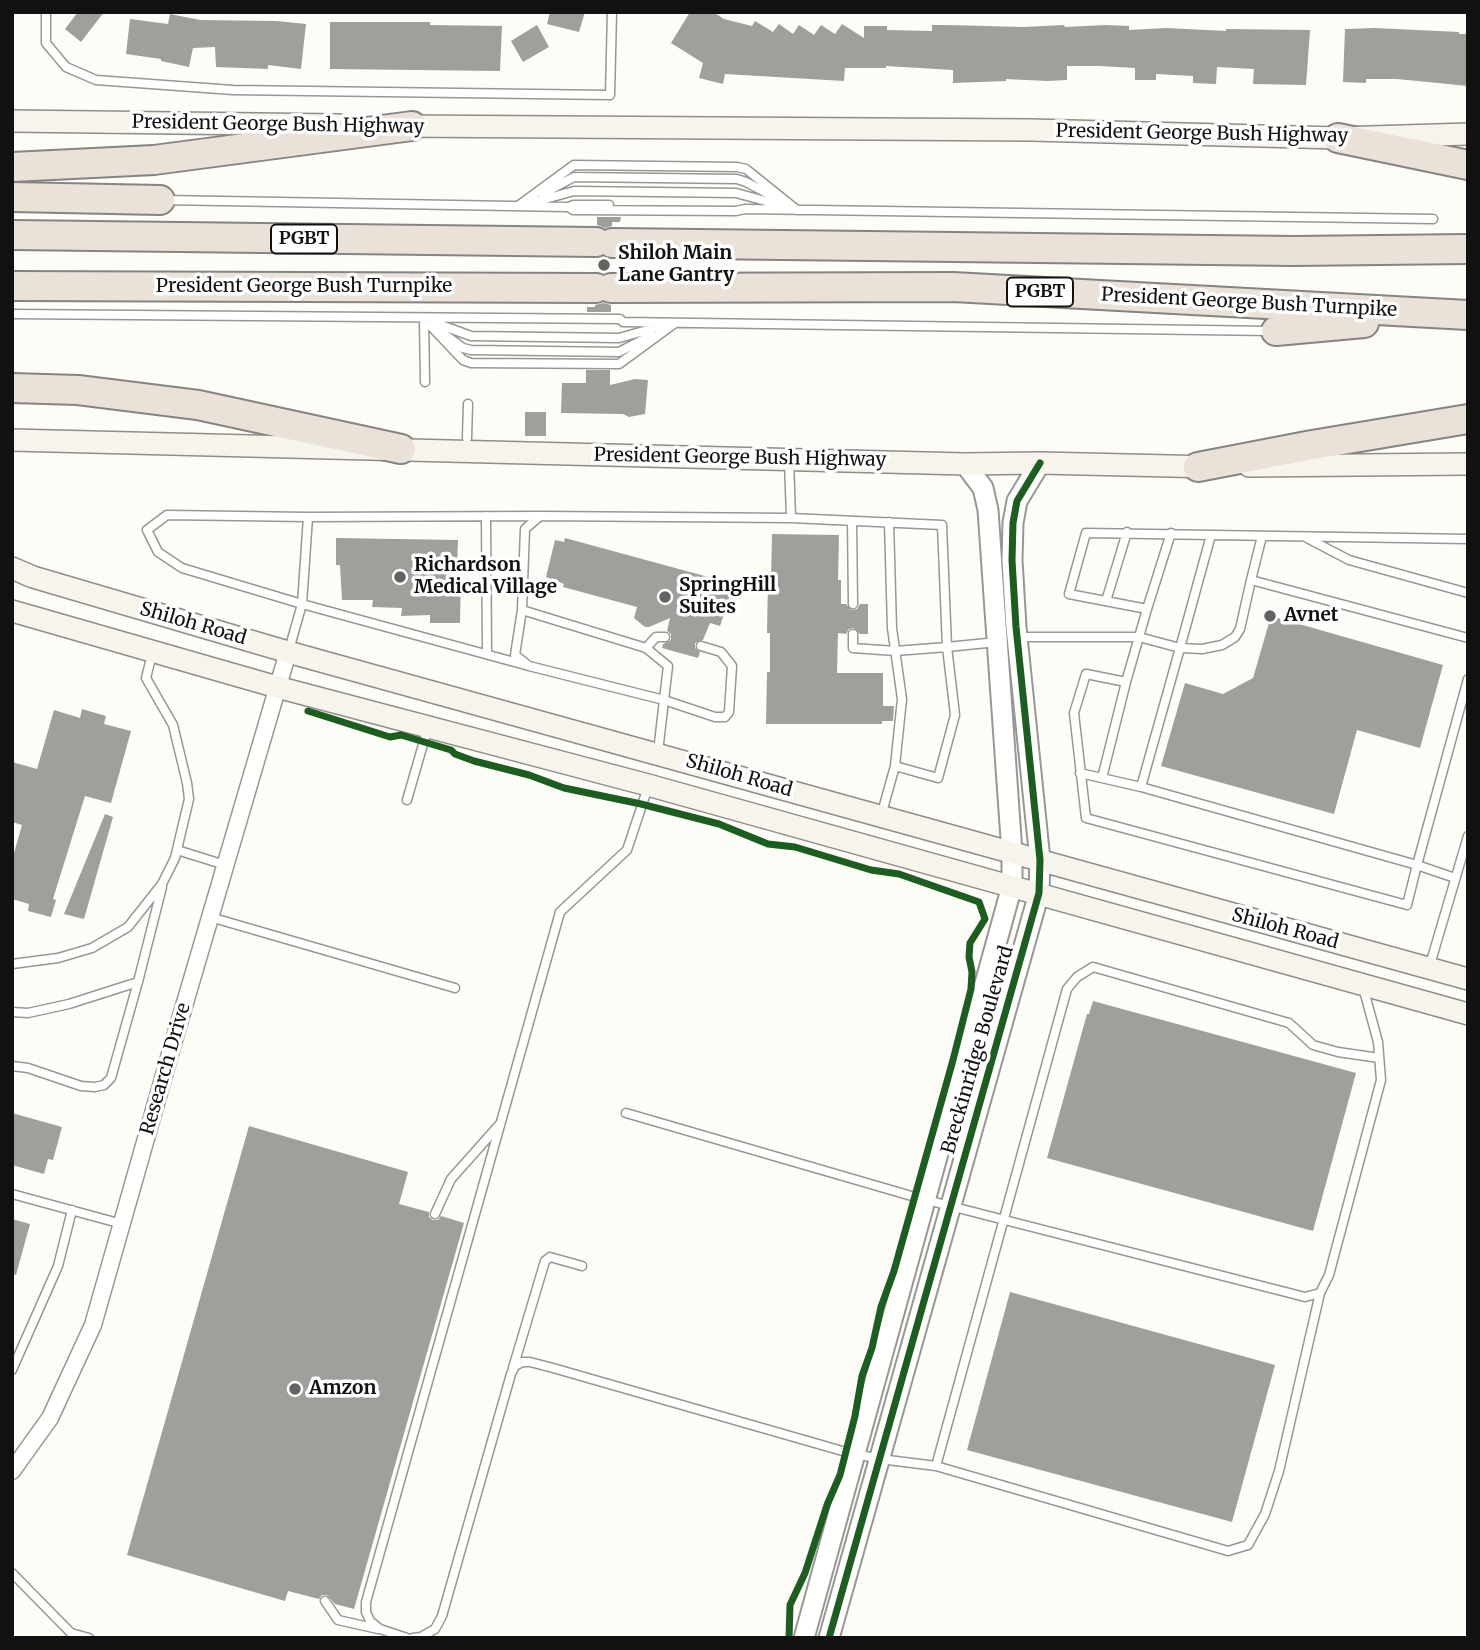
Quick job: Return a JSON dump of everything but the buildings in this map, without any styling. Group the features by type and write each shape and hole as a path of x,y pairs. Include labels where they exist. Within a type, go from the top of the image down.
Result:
{"highway":[{"path":"12,167 154,160 412,126"},
{"path":"1338,138 1468,165"},
{"path":"12,197 160,200"},
{"name":"PGBT","path":"12,235 1306,251 1468,249"},
{"name":"President George Bush Turnpike","path":"12,286 953,287 1468,315"},
{"path":"1276,331 1468,315"},
{"path":"12,388 78,390 198,405 401,449"},
{"path":"1198,467 1468,419"}],"main road":[{"name":"President George Bush Highway","path":"12,121 1031,130 1338,138 1468,134"},
{"name":"President George Bush Highway","path":"12,440 965,464 1198,467 1468,464"},
{"name":"Shiloh Road","path":"12,568 33,577 288,652 1468,979"},
{"name":"Shiloh Road","path":"12,611 277,687 648,785 1468,1014"},
{"path":"648,785 658,753"}],"street":[{"name":"Breckinridge Boulevard","path":"830,1638 1039,893 1040,860 1016,627 1012,560 1013,523 1017,501 1040,463"},
{"name":"Breckinridge Boulevard","path":"804,1638 1012,887 1012,853 988,510 983,488 965,464"},
{"path":"997,642 1018,636"},
{"name":"Research Drive","path":"12,1471 50,1418 93,1325 209,917 288,652"}],"lane":[{"path":"46,12 46,43 66,67 96,80 233,90 610,95 612,12"},
{"path":"517,206 574,177 737,179 797,210"},
{"path":"517,206 573,191 736,193 797,210"},
{"path":"160,200 569,207 573,210 745,209 1433,219"},
{"path":"12,314 463,320 471,317 620,319 623,322 675,323 1276,331"},
{"path":"424,319 463,360 471,363 619,365 675,323"},
{"path":"424,319 463,348 471,350 619,352 675,323"},
{"path":"424,319 471,335 619,338 675,323"},
{"path":"424,319 425,382"},
{"path":"467,438 468,404"},
{"path":"789,460 791,518"},
{"path":"701,646 721,652 732,666 729,712 725,716 715,717 664,700 302,604 182,568 158,552 147,530 167,516 791,518 942,525 947,647 955,715 938,778 895,766"},
{"path":"486,516 487,654"},
{"path":"529,666 515,655 522,610 526,528 540,516"},
{"path":"288,652 302,604 308,517"},
{"path":"852,521 853,604"},
{"path":"881,816 895,766 902,699 892,628 889,523"},
{"path":"1106,601 1127,532"},
{"path":"1147,609 1069,594 1086,533 1468,539"},
{"path":"1102,778 1126,682 1171,533"},
{"path":"1141,787 1211,535"},
{"path":"1018,636 1139,637 1180,648 1202,649 1222,645 1235,637 1240,629 1262,536"},
{"path":"1304,537 1349,560 1468,593"},
{"path":"1251,580 1468,638"},
{"path":"522,610 646,648 668,666 658,753"},
{"path":"853,634 853,648 895,651 997,642"},
{"path":"646,648 656,637 665,638"},
{"path":"12,1066 28,1068 81,1086 95,1087 103,1085 111,1078 114,1070 162,884 177,850 189,799 173,725 146,678 153,651"},
{"path":"1126,682 1086,674 1074,713 1086,818 1407,905 1468,679"},
{"path":"407,800 428,727"},
{"path":"1080,773 1141,787 1455,878"},
{"path":"380,1629 370,1621 366,1602 560,912 627,850 648,785"},
{"path":"1429,968 1468,836"},
{"path":"177,850 225,865"},
{"path":"12,964 58,958 92,948 128,928 162,884"},
{"path":"209,917 454,988"},
{"path":"936,1466 1067,989 1077,977 1093,967 1289,1023 1313,1045 1379,1058"},
{"path":"12,1012 28,1013 69,1004 138,982"},
{"path":"511,1374 515,1366 530,1362 855,1454 880,1460 936,1466 1228,1551 1248,1545 1265,1514 1279,1471 1320,1293 1329,1275 1381,1080 1378,1042 1363,984"},
{"path":"626,1113 1003,1219 1305,1297 1320,1293"},
{"path":"435,1214 451,1180 501,1122"},
{"path":"12,1194 122,1224"},
{"path":"12,1370 58,1266 72,1210"},
{"path":"413,1638 421,1637 435,1629 442,1616 545,1261 550,1257 582,1266"},
{"path":"12,1573 71,1633 89,1638"},
{"path":"325,1601 338,1620 407,1638"}],"cycle path":[{"path":"829,1638 1039,893 1040,860 1016,627 1012,560 1013,523 1017,501 1040,463"},
{"path":"308,711 390,737 401,735 451,750 474,761 529,775 564,788 719,824 768,844 795,847 871,870 899,874 979,902 985,919 970,943 971,989 953,1060 862,1376 840,1475 827,1505 805,1573 790,1605 789,1638"}],"place":[{"name":"Shiloh Main Lane Gantry","path":"604,265"},
{"name":"Richardson Medical Village","path":"400,577"},
{"name":"SpringHill Suites","path":"665,597"},
{"name":"Avnet","path":"1270,616"},
{"name":"Amzon","path":"295,1389"}]}
